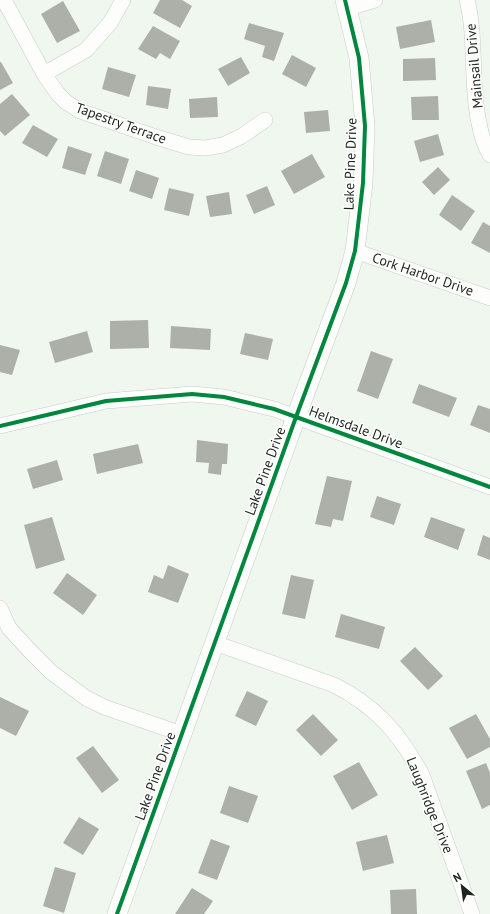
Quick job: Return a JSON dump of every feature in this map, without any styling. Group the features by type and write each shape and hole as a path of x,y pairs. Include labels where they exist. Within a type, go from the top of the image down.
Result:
{"street":[{"name":"Tapestry Terrace","path":"4,0 44,74 58,94 66,102 80,111 189,147 205,148 223,145 242,136 265,120"},
{"path":"44,74 86,50 110,23 123,0"},
{"path":"347,4 375,0"},
{"name":"Mainsail Drive","path":"467,0 471,28 476,110 482,138 490,155"},
{"name":"Lake Pine Drive","path":"117,914 296,417 346,283 355,251 363,182 365,126 359,58 347,4"},
{"name":"Cork Harbor Drive","path":"355,251 490,298"},
{"name":"Helmsdale Drive","path":"0,426 106,401 192,394 224,397 274,409 490,487"},
{"path":"0,608 5,631 51,672 86,698 104,707 182,734"},
{"name":"Laughridge Drive","path":"215,643 334,685 366,704 389,726 411,754 422,775 472,914"}],"building":[{"path":"160,0 182,0 192,6 180,28 153,13"},
{"path":"63,1 80,31 57,43 41,14"},
{"path":"431,20 435,42 400,49 396,27"},
{"path":"249,23 284,33 274,61 262,57 265,46 244,39"},
{"path":"153,26 180,41 170,59 160,53 156,59 138,49"},
{"path":"292,55 316,68 306,87 282,74"},
{"path":"241,57 250,73 228,86 218,69"},
{"path":"435,58 436,80 403,81 403,59"},
{"path":"0,62 13,83 0,90"},
{"path":"108,67 136,75 129,97 102,89"},
{"path":"148,86 171,89 168,109 146,105"},
{"path":"12,94 30,115 5,136 0,131 0,104"},
{"path":"438,96 439,120 412,120 411,97"},
{"path":"217,97 218,117 190,118 189,99"},
{"path":"328,110 330,131 306,133 304,112"},
{"path":"33,125 58,139 47,157 22,143"},
{"path":"438,134 444,155 420,162 414,141"},
{"path":"68,146 92,154 85,175 62,168"},
{"path":"105,151 129,159 121,184 97,176"},
{"path":"312,154 325,177 294,194 281,171"},
{"path":"438,167 450,180 434,195 422,182"},
{"path":"136,170 159,178 152,199 129,191"},
{"path":"267,186 275,205 254,214 246,195"},
{"path":"169,188 194,194 189,216 164,210"},
{"path":"229,192 232,214 210,217 206,196"},
{"path":"452,195 475,211 461,231 439,215"},
{"path":"483,222 490,226 490,253 471,243"},
{"path":"148,320 149,348 110,349 110,321"},
{"path":"171,326 211,329 210,350 170,348"},
{"path":"87,331 93,352 55,363 49,342"},
{"path":"245,333 273,339 268,360 240,354"},
{"path":"0,345 20,350 12,375 0,372"},
{"path":"371,351 393,359 378,399 357,391"},
{"path":"419,384 457,398 449,417 412,403"},
{"path":"478,405 490,409 490,433 470,425"},
{"path":"197,440 228,444 227,464 222,464 221,475 208,473 209,463 196,462"},
{"path":"138,444 143,463 97,474 93,454"},
{"path":"57,460 63,480 33,489 27,469"},
{"path":"327,476 352,481 343,521 333,519 331,527 315,524"},
{"path":"377,496 401,504 394,525 370,517"},
{"path":"52,517 65,560 36,569 24,525"},
{"path":"431,517 465,529 458,550 424,537"},
{"path":"483,535 490,538 490,560 477,555"},
{"path":"168,565 189,574 178,603 148,592 154,575 163,579"},
{"path":"67,573 97,595 83,615 53,593"},
{"path":"291,575 314,580 305,619 282,614"},
{"path":"341,614 385,627 379,649 335,637"},
{"path":"415,647 443,676 428,690 400,661"},
{"path":"247,691 268,701 256,726 235,716"},
{"path":"0,697 29,711 16,736 0,728"},
{"path":"313,714 338,740 321,756 296,730"},
{"path":"476,714 490,739 490,747 467,759 449,728"},
{"path":"93,746 119,780 102,793 76,758"},
{"path":"359,762 378,795 352,810 333,776"},
{"path":"486,763 490,773 490,805 482,809 466,771"},
{"path":"229,786 258,796 248,823 220,813"},
{"path":"79,817 99,829 83,855 63,843"},
{"path":"387,835 394,863 363,871 356,842"},
{"path":"211,839 230,846 217,880 198,873"},
{"path":"55,867 76,873 64,913 43,906"},
{"path":"192,888 213,901 204,914 175,914"},
{"path":"416,889 417,914 391,914 390,890"}],"cycle path":[{"path":"117,914 296,417 346,283 355,251 363,183 365,126 359,58 345,0"},
{"path":"0,426 106,401 192,394 224,397 274,409 490,487"}]}
